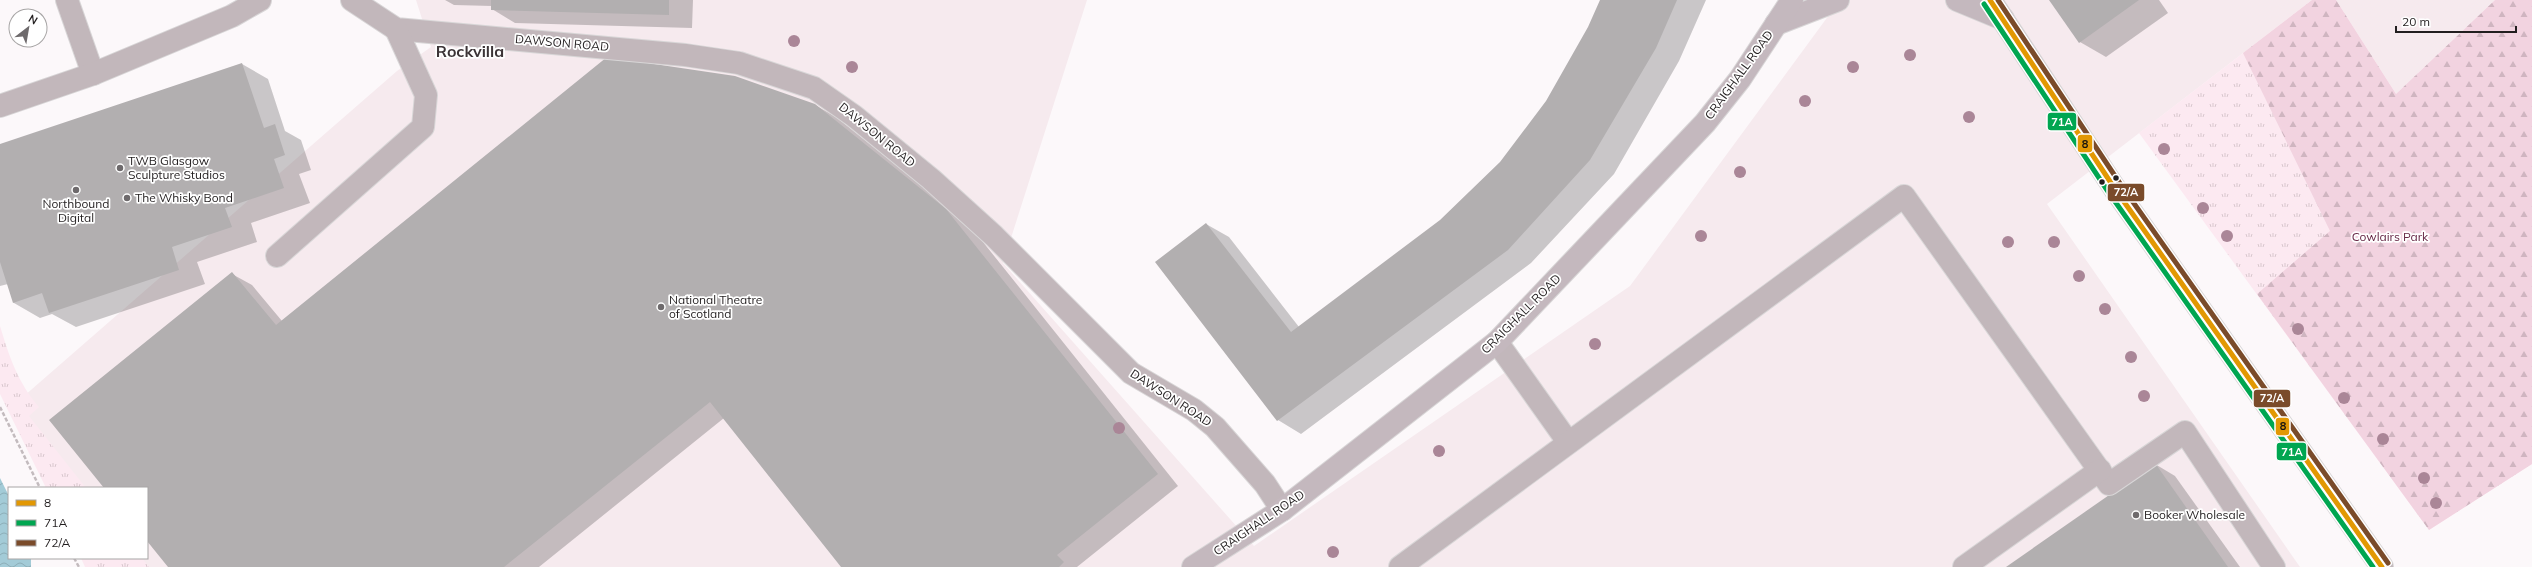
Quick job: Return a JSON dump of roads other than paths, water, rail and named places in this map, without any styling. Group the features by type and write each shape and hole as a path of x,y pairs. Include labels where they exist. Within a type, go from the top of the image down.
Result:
{"main road":[{"name":"CRAIGHALL ROAD","path":"1193,567 1282,510 1497,342 1705,123 1740,79 1792,0"},
{"path":"1776,24 1838,0"},
{"path":"1957,0 2003,19"}],"street":[{"path":"67,0 93,74"},
{"path":"0,106 93,74 232,16 260,0"},
{"name":"DAWSON ROAD","path":"352,0 396,29 685,55 739,63 814,88 854,116 931,179 994,236 1131,373 1194,410 1215,427 1243,457 1282,510"},
{"path":"1990,0 2115,188 2382,567"},
{"path":"277,256 423,127 426,95 396,29"},
{"path":"1400,567 1904,196 2110,484 2185,432 2274,567"},
{"path":"1497,342 1568,442"},
{"path":"1964,567 2100,470"}],"water":[{"path":"0,478 8,494 8,559 31,559 31,567 0,567"}],"place":[{"name":"TWB Glasgow Sculpture Studios","path":"120,168"},
{"name":"Northbound Digital","path":"76,190"},
{"name":"The Whisky Bond","path":"127,198"},
{"name":"National Theatre of Scotland","path":"661,307"},
{"name":"Booker Wholesale","path":"2136,515"}],"district":[{"name":"Rockvilla","path":"470,51"}],"park label":[{"name":"Cowlairs Park","path":"2390,237"}]}
